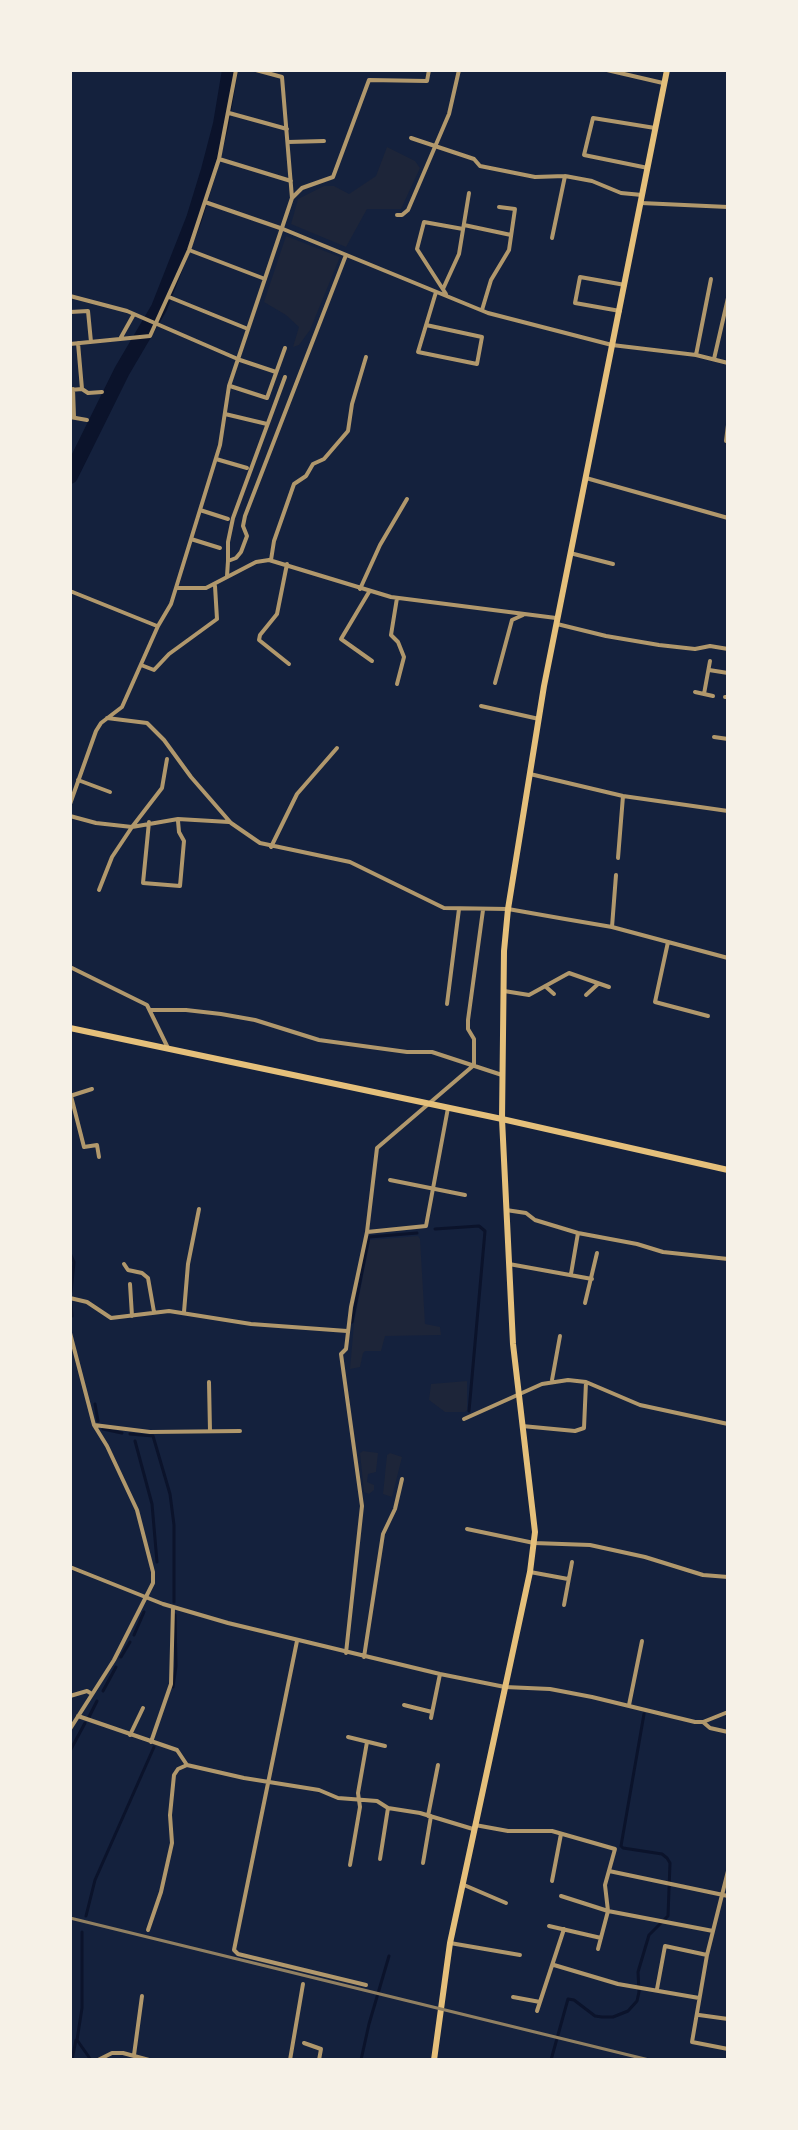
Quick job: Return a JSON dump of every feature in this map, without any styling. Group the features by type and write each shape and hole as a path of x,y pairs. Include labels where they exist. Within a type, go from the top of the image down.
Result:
{"main road":[{"path":"434,2060 461,1884 534,1543 535,1516 518,1395 502,1119 508,909 557,621 667,70"},
{"path":"70,1028 728,1170"}],"street":[{"path":"70,344 150,336 189,250 219,159 236,70"},
{"path":"70,804 96,731 122,707 171,604 216,459 229,386 292,198 282,77 256,70"},
{"path":"292,198 302,188 333,177 369,80 427,81 429,70"},
{"path":"397,215 408,210 449,114 459,70"},
{"path":"607,70 664,83"},
{"path":"229,113 287,129"},
{"path":"648,168 584,155 593,118 656,128"},
{"path":"411,138 474,159 480,166 535,177 565,176 592,181 642,199 728,207"},
{"path":"288,142 324,141"},
{"path":"219,159 291,181"},
{"path":"552,238 565,176"},
{"path":"443,289 459,254 469,193"},
{"path":"205,202 283,229 482,310 612,345 696,355 728,363"},
{"path":"482,310 491,280 509,250 515,209 499,207"},
{"path":"447,296 417,249 424,222 511,235"},
{"path":"189,250 266,279"},
{"path":"228,561 241,552 247,536 243,526 245,516 346,255"},
{"path":"620,311 575,303 580,277 625,285"},
{"path":"696,355 711,279"},
{"path":"426,325 482,337 477,364 418,352 426,325 436,292"},
{"path":"70,296 134,314 240,360 276,372"},
{"path":"169,297 249,329"},
{"path":"714,359 728,298"},
{"path":"70,312 88,311 91,342"},
{"path":"120,339 134,314"},
{"path":"78,343 82,389"},
{"path":"229,386 267,398 285,348"},
{"path":"271,560 274,541 294,484 306,476 313,464 324,459 348,431 352,404 366,357"},
{"path":"227,576 228,542 233,518 285,377"},
{"path":"87,420 72,417 72,390 102,392"},
{"path":"225,414 267,424"},
{"path":"726,441 728,425"},
{"path":"216,459 247,468"},
{"path":"586,478 728,518"},
{"path":"360,589 380,545 407,499"},
{"path":"200,510 228,519"},
{"path":"191,539 220,548"},
{"path":"570,553 613,564"},
{"path":"176,588 206,588 256,562 271,560 397,598 526,614 659,645 728,649"},
{"path":"287,564 277,614 259,640 289,664"},
{"path":"141,665 154,670 169,654 217,619 215,584"},
{"path":"70,591 158,626"},
{"path":"369,592 341,639 372,661"},
{"path":"397,598 391,635 403,650 404,657 404,667 397,684"},
{"path":"495,683 512,620 526,614"},
{"path":"704,694 710,661"},
{"path":"709,670 728,673"},
{"path":"695,692 713,696"},
{"path":"481,706 539,719"},
{"path":"107,718 147,723 231,823 260,843 350,862 444,908 508,909 612,927 728,958"},
{"path":"714,737 728,739"},
{"path":"271,847 297,794 337,748"},
{"path":"99,890 112,857 162,788 167,759"},
{"path":"529,774 623,796 728,811"},
{"path":"78,780 110,792"},
{"path":"618,858 623,796"},
{"path":"70,816 132,827 178,819 231,823"},
{"path":"149,822 143,883 180,886 184,841 179,832 178,819"},
{"path":"612,927 616,875"},
{"path":"447,1004 459,909"},
{"path":"346,1653 362,1506 341,1354 346,1349 367,1232 377,1148 474,1065 474,1039 468,1029 468,1020 483,910"},
{"path":"668,942 655,1002 708,1016"},
{"path":"70,967 137,999 150,1010 168,1048"},
{"path":"504,991 529,995 569,973 609,987"},
{"path":"586,995 598,984"},
{"path":"545,986 554,994"},
{"path":"150,1010 221,1014 255,1020 319,1040 407,1052 432,1052 502,1075"},
{"path":"92,1089 70,1096 84,1147 97,1145 99,1157"},
{"path":"367,1232 426,1226 448,1108"},
{"path":"390,1180 465,1195"},
{"path":"184,1312 188,1264 199,1209"},
{"path":"506,1210 526,1213 535,1220 578,1233 663,1252 728,1259"},
{"path":"571,1276 578,1233"},
{"path":"585,1303 597,1253"},
{"path":"124,1264 128,1270 142,1273 148,1278 154,1312"},
{"path":"509,1264 592,1279"},
{"path":"130,1284 132,1316"},
{"path":"70,1298 87,1302 111,1318 154,1312 184,1312 251,1324 347,1331"},
{"path":"70,1333 94,1425 137,1510 153,1572 153,1583 114,1660 70,1729"},
{"path":"552,1380 560,1336"},
{"path":"464,1419 552,1380 586,1382 640,1405 728,1424"},
{"path":"209,1382 210,1431"},
{"path":"522,1426 575,1431 584,1428 586,1382"},
{"path":"94,1425 150,1432 240,1431"},
{"path":"364,1657 383,1534 395,1509 402,1479"},
{"path":"467,1529 534,1543 590,1545 645,1557 703,1575 728,1577"},
{"path":"564,1605 572,1562"},
{"path":"70,1567 173,1607 297,1641 505,1687 550,1689 629,1705 703,1722 710,1728 728,1732"},
{"path":"530,1572 568,1579"},
{"path":"151,1742 171,1684 173,1607"},
{"path":"297,1641 234,1950 238,1954 366,1985"},
{"path":"629,1705 642,1641"},
{"path":"431,1718 440,1674"},
{"path":"70,1696 87,1691 92,1694"},
{"path":"404,1705 432,1712"},
{"path":"130,1735 143,1708"},
{"path":"703,1722 728,1712"},
{"path":"78,1716 177,1750 187,1765"},
{"path":"348,1737 385,1746"},
{"path":"350,1865 367,1742"},
{"path":"148,1930 161,1892 172,1843 170,1815 174,1775 187,1765 319,1790 338,1798 377,1801 388,1808 474,1827 552,1831 615,1849 605,1885 608,1911 598,1949"},
{"path":"423,1863 438,1765"},
{"path":"380,1859 388,1808"},
{"path":"552,1881 561,1834"},
{"path":"609,1871 726,1896"},
{"path":"728,1871 726,1896 707,1955 692,2042 728,2049"},
{"path":"461,1884 506,1903"},
{"path":"561,1896 608,1911 713,1931"},
{"path":"549,1926 601,1938"},
{"path":"537,2011 564,1929"},
{"path":"450,1943 520,1955"},
{"path":"657,1989 665,1946 707,1955"},
{"path":"554,1965 618,1984 700,1998"},
{"path":"290,2060 303,1984"},
{"path":"134,2055 142,1996"},
{"path":"513,1997 540,2002"},
{"path":"698,2015 728,2019"},
{"path":"304,2043 321,2049 319,2060"},
{"path":"98,2060 112,2053 149,2060"}],"shaded area":[{"path":"387,147 415,161 420,168 401,209 367,209 346,247 291,224 298,199 324,186 334,186 349,194 376,176"},
{"path":"286,236 340,257 310,330 299,345 293,347 299,327 264,302"},
{"path":"418,1236 425,1324 440,1327 441,1335 385,1336 381,1351 365,1351 360,1367 350,1369 354,1323 370,1240"},
{"path":"467,1381 465,1412 445,1412 429,1400 431,1384"},
{"path":"360,1453 378,1453 376,1472 368,1474 367,1482 374,1485 374,1490 369,1494 364,1492"},
{"path":"387,1455 402,1457 392,1497 383,1494"}],"waterway":[{"path":"70,476 122,371 159,308 194,219 209,170 230,70"},
{"path":"435,1229 479,1226 485,1231 469,1411"},
{"path":"352,1322 369,1237 417,1233"},
{"path":"70,1253 74,1262 71,1292"},
{"path":"71,1304 72,1316"},
{"path":"95,1404 98,1421"},
{"path":"103,1429 122,1433"},
{"path":"130,1434 153,1436 170,1494 174,1525 174,1602"},
{"path":"135,1441 152,1504 157,1562"},
{"path":"134,1635 144,1612"},
{"path":"173,1687 176,1666 175,1615"},
{"path":"121,1657 130,1642"},
{"path":"103,1691 116,1667"},
{"path":"89,1717 97,1701"},
{"path":"551,2060 568,1999 602,2017 613,2017 628,2011 637,2001 638,1972 649,1935 668,1916 670,1863 667,1858 662,1854 621,1846 644,1714"},
{"path":"70,1751 85,1723"},
{"path":"86,1916 95,1880 154,1747"},
{"path":"82,1932 82,2008 77,2040 91,2060"},
{"path":"361,2060 389,1956"},
{"path":"72,2060 76,2040"}],"railway":[{"path":"70,1918 649,2060"}]}
